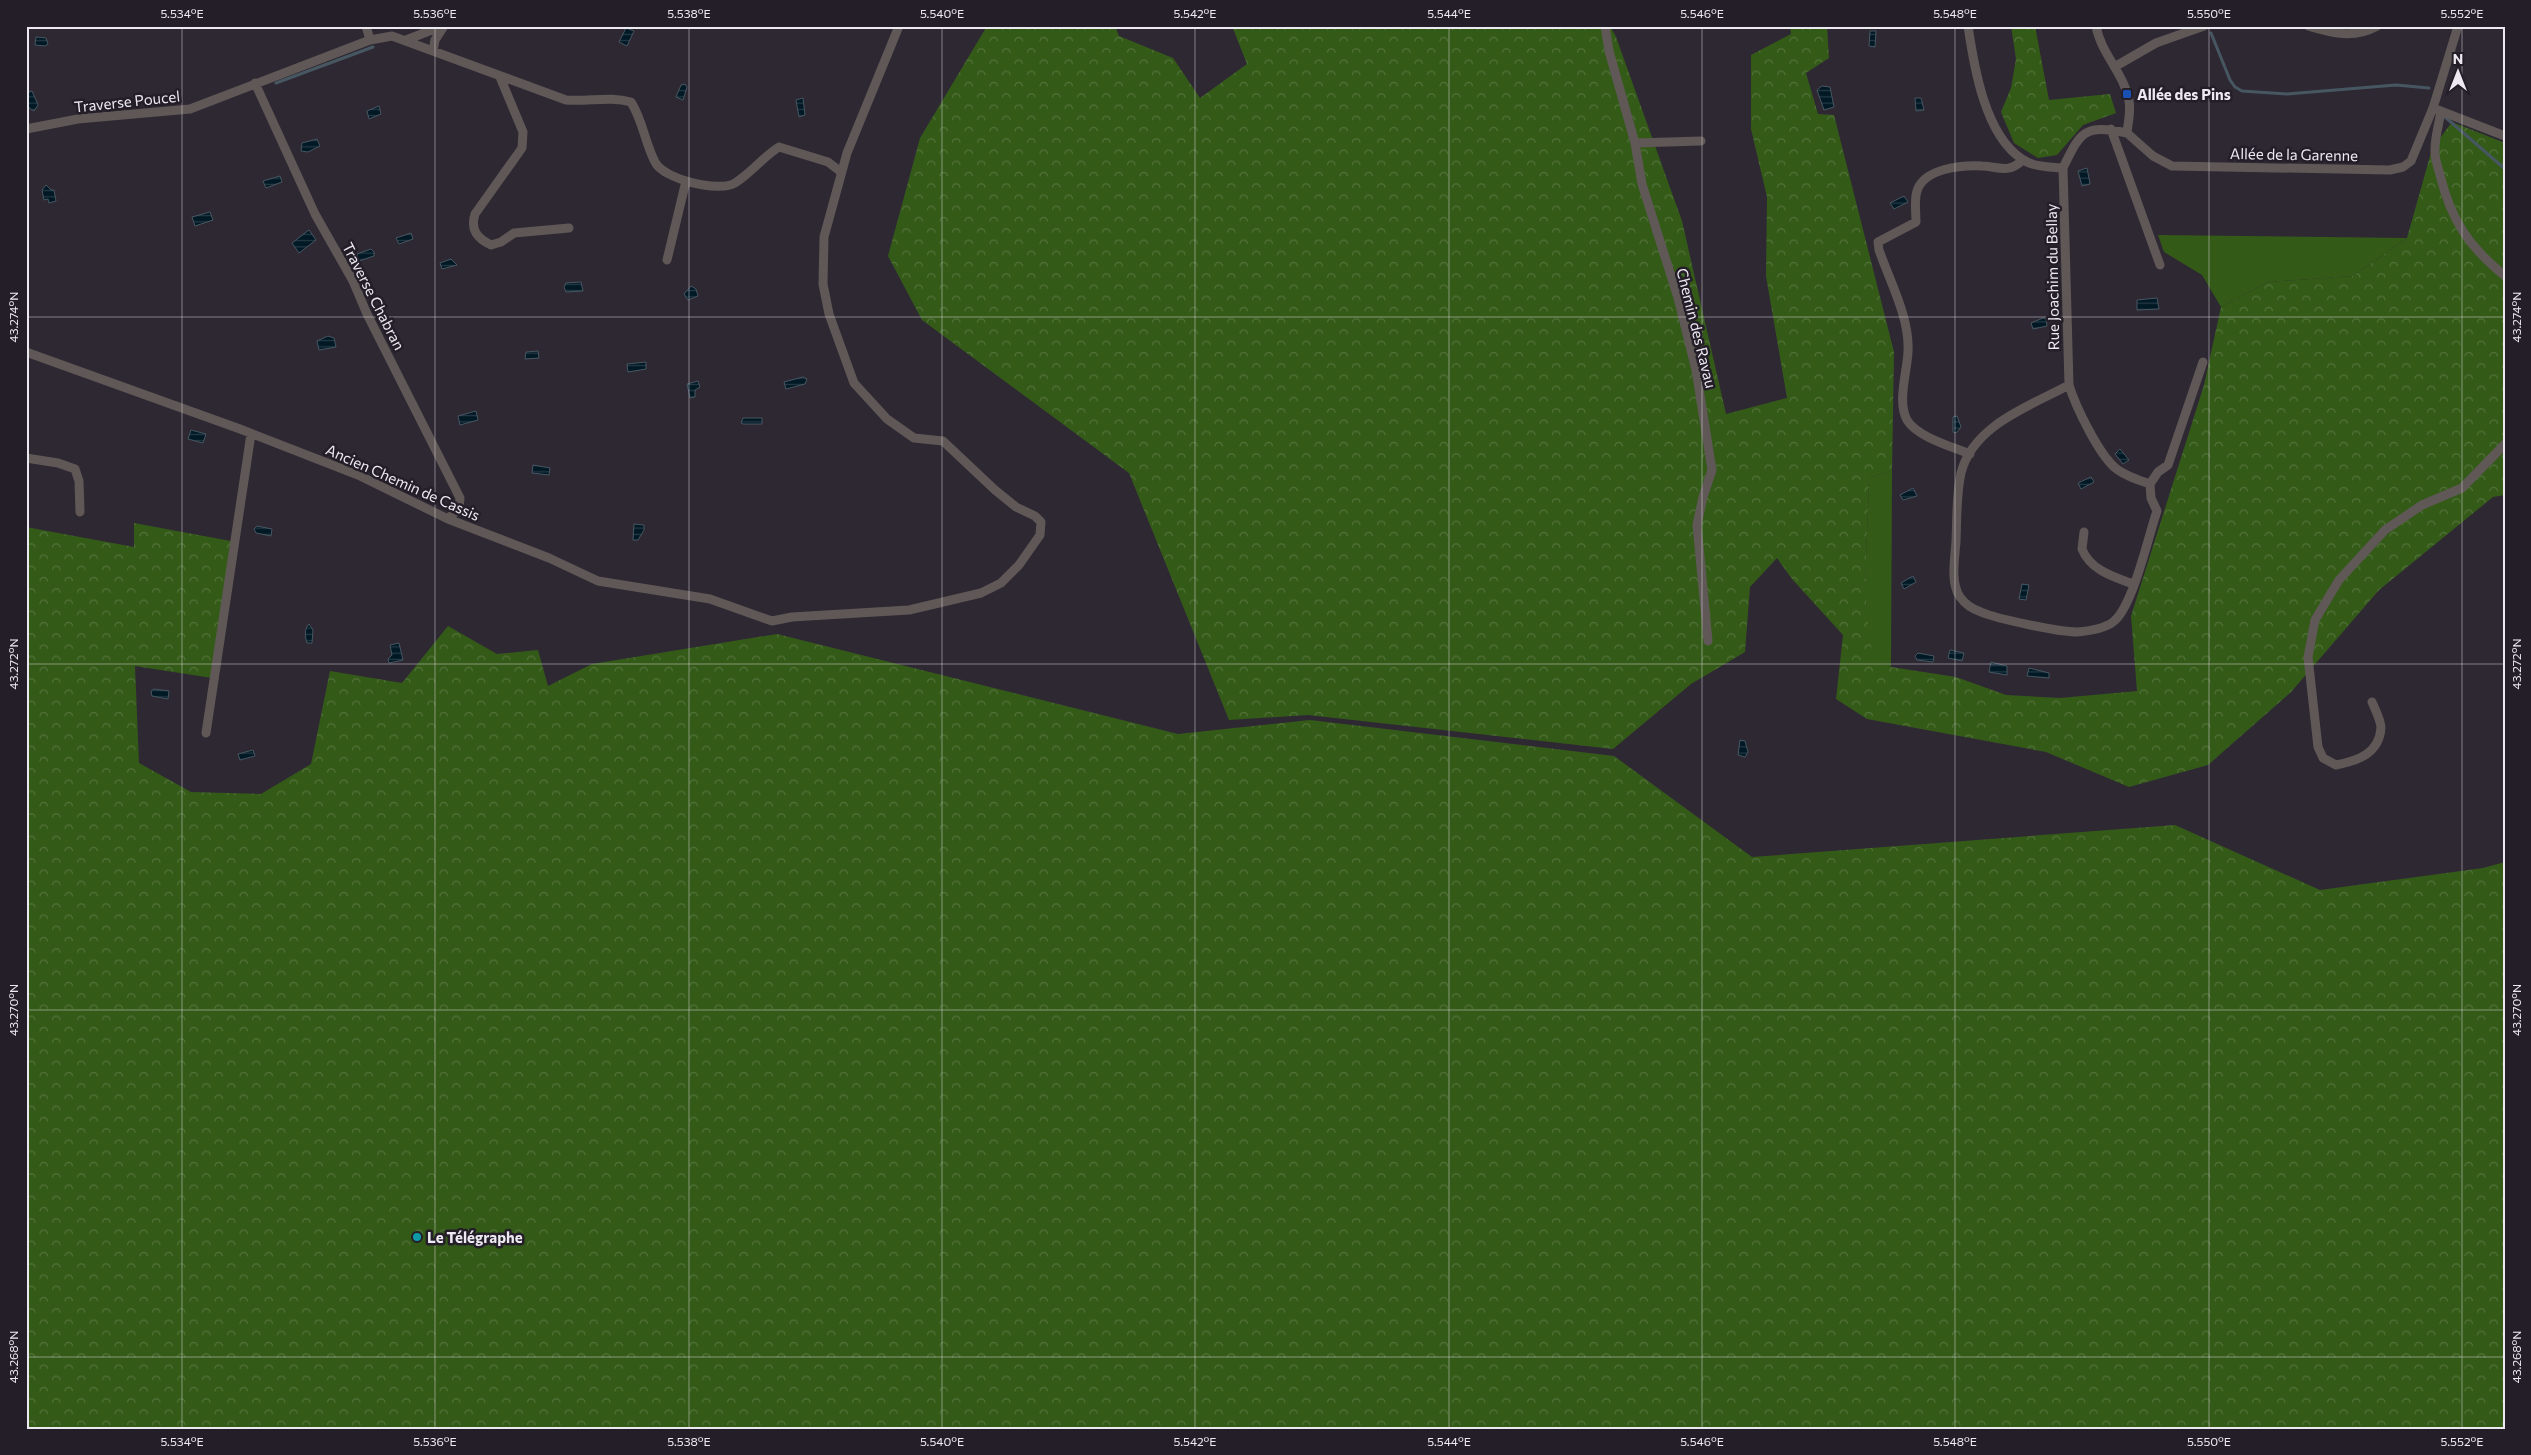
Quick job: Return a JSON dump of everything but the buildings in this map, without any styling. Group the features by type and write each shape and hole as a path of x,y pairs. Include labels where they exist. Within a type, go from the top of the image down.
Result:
{"street":[{"path":"366,26 370,40"},
{"path":"406,40 443,26"},
{"path":"432,51 435,40 443,26"},
{"path":"406,40 500,77 566,100 587,102 617,98 631,102 638,113 658,168 669,175 686,181 719,187 734,184 779,147 828,162 841,172 846,153 899,26"},
{"name":"Chemin des Ravau","path":"1605,26 1609,51 1635,143 1642,184 1678,298 1696,370 1712,470 1697,524 1708,641"},
{"path":"1968,26 1986,108 1999,134 2023,160 2039,165 2063,168 2077,140 2089,131 2111,129 2127,133 2130,102 2116,66 2105,52 2096,26"},
{"path":"2116,66 2156,43 2204,26"},
{"path":"2308,26 2333,33 2350,34 2356,34 2377,26"},
{"path":"2458,26 2437,110 2434,151 2454,218 2463,235 2486,261 2505,276"},
{"name":"Traverse Poucel","path":"26,129 78,119 190,109 370,40 392,36 406,40"},
{"path":"500,77 523,132 522,148 475,214 472,223 476,236 490,245 501,242 514,233 569,228"},
{"name":"Traverse Chabran","path":"255,83 315,214 354,281 367,314 460,498 459,508 448,519"},
{"path":"2437,110 2505,136"},
{"name":"Allée de la Garenne","path":"2127,133 2153,156 2172,166 2390,170 2403,167 2412,161 2437,110"},
{"path":"2111,129 2160,265"},
{"path":"1635,143 1701,141"},
{"path":"1970,454 1930,439 1908,421 1903,406 1908,350 1906,327 1879,250 1878,242 1916,222 1916,193 1920,183 1938,172 1957,167 1984,166 2007,169 2015,167 2023,160"},
{"name":"Rue Joachim du Bellay","path":"2063,168 2069,385 2075,404 2101,450 2115,468 2130,478 2150,484"},
{"name":"Ancien Chemin de Cassis","path":"26,352 358,475 448,519 549,558 598,581 710,599 772,621 792,617 909,610 980,592 1001,583 1013,571 1040,535 1041,522 1035,516 1016,507 943,441 914,438 887,419 854,383 829,314 823,284 824,238 841,172"},
{"path":"667,260 686,181"},
{"path":"2069,385 2000,422 1984,435 1970,454 1962,472 1958,496 1954,579 1958,595 1966,605 1981,613 2075,632 2095,630 2112,623 2125,609 2157,511 2151,498 2150,484 2158,472 2168,465 2203,362"},
{"path":"206,733 251,434"},
{"path":"2372,702 2381,727 2376,747 2356,761 2336,765 2323,758 2318,747 2308,657 2316,620 2339,580 2386,530 2422,505 2462,488 2505,444"},
{"path":"26,458 58,463 75,469 79,481 80,512"},
{"path":"2084,532 2082,549 2088,559 2109,576 2133,584"}],"green space":[{"path":"987,26 1115,26 1119,36 1173,58 1200,98 1247,64 1232,26 1610,26 1616,37 1682,221 1726,414 1787,398 1766,276 1767,197 1751,129 1751,55 1791,34 1790,26 1827,26 1829,58 1806,73 1818,114 1834,115 1894,352 1892,470 1869,478 1866,569 1867,614 1874,658 1891,667 1956,677 2006,695 2060,698 2137,691 2131,616 2204,385 2221,307 2268,282 2353,276 2407,238 2432,149 2452,122 2505,143 2505,495 2493,497 2379,590 2291,692 2208,765 2129,787 2046,752 1867,719 1836,699 1843,635 1792,579 1777,558 1750,587 1745,652 1691,684 1613,749 1308,715 1229,720 1129,473 922,320 888,256 920,138"},
{"path":"2011,26 2035,26 2049,100 2110,94 2116,113 2083,125 2057,155 2038,158 2014,143 2001,112 2011,88 2016,59"},
{"path":"2158,235 2407,238 2353,276 2268,282 2221,307 2202,275 2164,252"},
{"path":"1892,470 1891,667 1873,658 1867,614 1866,568 1869,478"},
{"path":"134,523 236,542 212,678 135,666 139,763 191,792 261,794 311,764 330,671 402,683 448,626 497,654 538,650 548,686 592,664 777,634 1178,734 1310,720 1614,756 1752,857 2175,825 2320,890 2483,868 2505,862 2505,1429 26,1429 26,527 134,547"}],"water":[{"path":"626,28 634,31 627,46 619,42"},
{"path":"1870,31 1876,31 1875,47 1869,46"},
{"path":"36,37 46,38 48,44 45,46 35,45"},
{"path":"685,84 687,87 683,100 676,97 681,85"},
{"path":"1822,86 1830,87 1834,107 1824,110 1817,90"},
{"path":"32,91 38,105 34,111 29,108 27,101 27,93"},
{"path":"803,98 805,115 799,117 796,100"},
{"path":"1915,98 1921,98 1924,110 1916,111"},
{"path":"379,106 381,114 369,119 367,111"},
{"path":"317,139 320,146 308,152 301,151 302,143"},
{"path":"2087,168 2090,184 2082,186 2078,171"},
{"path":"280,176 282,182 266,188 263,181"},
{"path":"46,185 51,190 54,190 56,201 49,203 48,199 44,200 42,190"},
{"path":"1904,196 1908,202 1894,209 1890,203"},
{"path":"210,212 213,220 195,226 192,217"},
{"path":"309,230 316,240 299,253 292,243"},
{"path":"411,233 413,239 399,244 396,238"},
{"path":"371,249 374,252 374,256 359,261 357,254"},
{"path":"451,259 457,265 442,269 440,263"},
{"path":"581,282 583,291 566,292 564,287 566,283"},
{"path":"691,286 696,289 698,296 688,300 684,294"},
{"path":"2157,298 2159,309 2137,310 2137,300"},
{"path":"2043,318 2046,319 2047,326 2033,329 2031,323"},
{"path":"328,336 334,338 336,347 319,350 317,341"},
{"path":"538,351 539,358 525,359 526,352"},
{"path":"646,362 646,369 628,372 627,364"},
{"path":"803,377 807,379 805,384 786,389 784,382"},
{"path":"698,381 700,387 695,390 695,397 690,398 687,384"},
{"path":"476,411 478,420 460,425 458,416"},
{"path":"1957,416 1961,427 1956,433 1953,432 1953,417"},
{"path":"743,418 762,418 762,424 743,424 741,423"},
{"path":"191,430 206,434 203,443 188,439"},
{"path":"2120,449 2129,460 2123,464 2115,454"},
{"path":"533,465 550,468 549,475 532,473"},
{"path":"2091,477 2094,482 2081,489 2078,483"},
{"path":"1913,488 1917,496 1903,500 1900,495"},
{"path":"634,524 644,525 644,530 638,540 633,540"},
{"path":"257,526 272,529 271,536 256,533 254,529"},
{"path":"1913,576 1916,582 1904,589 1901,583"},
{"path":"2022,584 2029,585 2026,600 2019,599"},
{"path":"309,624 313,630 312,643 307,643 306,638 307,626"},
{"path":"399,643 403,660 389,663 388,659 392,655 390,645"},
{"path":"1950,650 1964,653 1962,661 1948,658"},
{"path":"1918,653 1934,656 1933,662 1917,660 1915,656"},
{"path":"1991,662 2007,666 2007,675 1989,672"},
{"path":"2029,668 2049,673 2049,678 2027,676"},
{"path":"154,689 169,691 168,699 152,696 151,691"},
{"path":"1740,740 1745,741 1748,752 1745,757 1738,755"},
{"path":"253,750 255,756 240,760 238,754"}],"waterway":[{"path":"2211,33 2230,80 2235,87 2242,91 2287,94 2396,85 2429,88"},
{"path":"276,83 373,47"},
{"path":"2445,117 2505,169"}],"place":[{"name":"Allée des Pins","path":"2127,94"},
{"name":"Le Télégraphe","path":"417,1237"}]}
